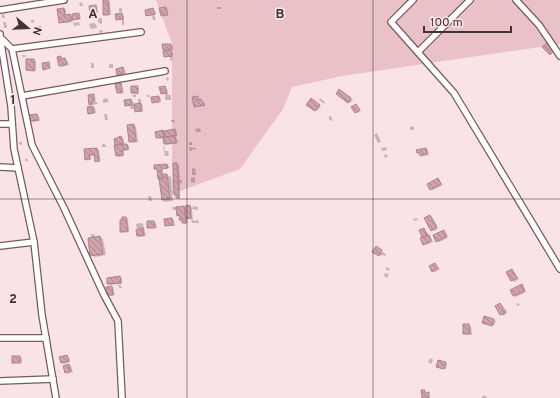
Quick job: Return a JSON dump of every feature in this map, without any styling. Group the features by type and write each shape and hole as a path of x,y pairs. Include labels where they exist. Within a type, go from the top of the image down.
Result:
{"street":[{"path":"0,10 64,0"},
{"path":"413,0 391,22 454,92 560,269"},
{"path":"418,52 470,0"},
{"path":"516,0 539,25 560,56"},
{"path":"12,49 141,32"},
{"path":"0,36 12,49 32,145 118,321 122,398"},
{"path":"0,36 7,80 14,149 34,242 46,338 56,398"},
{"path":"22,96 165,71"},
{"path":"0,80 7,80"},
{"path":"0,124 12,124"},
{"path":"0,167 18,168"},
{"path":"0,246 34,242"},
{"path":"0,338 46,338"},
{"path":"0,381 53,379"}],"shaded area":[{"path":"156,0 560,0 560,44 342,76 292,87 283,109 240,169 172,194 172,44"}],"building":[{"path":"103,0 108,0 109,15 103,15"},
{"path":"96,5 97,12 90,13 89,6"},
{"path":"166,7 168,15 161,16 159,8"},
{"path":"64,8 65,15 70,14 71,21 59,23 57,9"},
{"path":"153,8 155,14 146,16 145,10"},
{"path":"79,13 79,19 72,20 72,14"},
{"path":"122,13 123,19 116,20 115,14"},
{"path":"547,43 554,50 550,55 542,47"},
{"path":"162,44 171,44 171,50 163,50"},
{"path":"171,50 172,56 164,57 163,51"},
{"path":"61,56 61,59 65,58 67,64 59,66 57,57"},
{"path":"26,59 34,59 34,71 26,70"},
{"path":"49,62 50,68 43,70 42,63"},
{"path":"123,67 124,73 117,75 116,69"},
{"path":"121,83 122,92 117,93 115,84"},
{"path":"131,86 138,86 137,93 131,93"},
{"path":"165,86 167,93 161,94 159,87"},
{"path":"339,89 351,98 348,103 336,94"},
{"path":"94,94 94,100 92,101 92,104 89,105 88,95"},
{"path":"159,96 159,102 152,103 151,97"},
{"path":"198,96 198,100 201,99 204,105 194,107 192,97"},
{"path":"311,98 320,105 315,111 306,105"},
{"path":"131,99 132,105 125,106 124,100"},
{"path":"141,103 141,111 135,112 134,104"},
{"path":"356,104 360,110 355,113 351,107"},
{"path":"93,106 94,113 88,114 87,107"},
{"path":"37,114 38,120 30,121 29,115"},
{"path":"134,124 136,141 129,142 127,125"},
{"path":"175,129 176,135 165,137 164,131"},
{"path":"163,130 164,137 156,138 155,132"},
{"path":"121,136 123,143 115,145 114,139"},
{"path":"175,136 176,143 164,144 163,138"},
{"path":"127,144 128,149 122,150 123,155 116,156 114,145"},
{"path":"97,148 99,161 95,162 94,154 89,155 90,159 85,160 84,149"},
{"path":"426,148 427,154 420,156 420,153 417,153 416,150"},
{"path":"173,163 177,163 179,198 176,198 176,195 174,195"},
{"path":"167,164 168,168 161,169 162,178 158,179 157,169 154,169 154,165"},
{"path":"163,174 167,174 170,199 162,200 159,179 164,178"},
{"path":"438,178 441,184 430,190 427,184"},
{"path":"190,205 191,218 186,219 185,206"},
{"path":"184,206 186,223 182,223 182,220 179,220 180,215 177,216 176,207"},
{"path":"430,215 437,227 431,231 424,218"},
{"path":"122,217 126,217 128,231 120,232 120,220"},
{"path":"172,218 173,225 165,226 164,219"},
{"path":"147,221 154,221 155,228 147,228"},
{"path":"143,228 144,235 137,236 136,230"},
{"path":"424,228 427,235 422,237 419,230"},
{"path":"444,230 447,236 436,242 433,235"},
{"path":"429,235 431,241 423,245 420,238"},
{"path":"100,236 103,254 90,256 88,238"},
{"path":"376,246 382,250 379,256 372,252"},
{"path":"435,263 438,268 432,272 429,266"},
{"path":"512,269 517,278 511,281 506,272"},
{"path":"120,276 121,283 107,284 107,278"},
{"path":"522,284 525,291 513,296 510,290"},
{"path":"112,286 113,295 108,295 106,287"},
{"path":"500,303 506,312 500,315 495,306"},
{"path":"484,316 494,319 492,326 482,323"},
{"path":"463,324 469,324 470,334 463,334"},
{"path":"67,355 69,361 61,363 59,357"},
{"path":"12,356 20,356 20,363 12,363"},
{"path":"438,360 446,362 444,369 436,367"},
{"path":"69,364 71,371 65,373 63,366"},
{"path":"421,390 425,390 425,393 429,392 429,398 422,398"}]}
